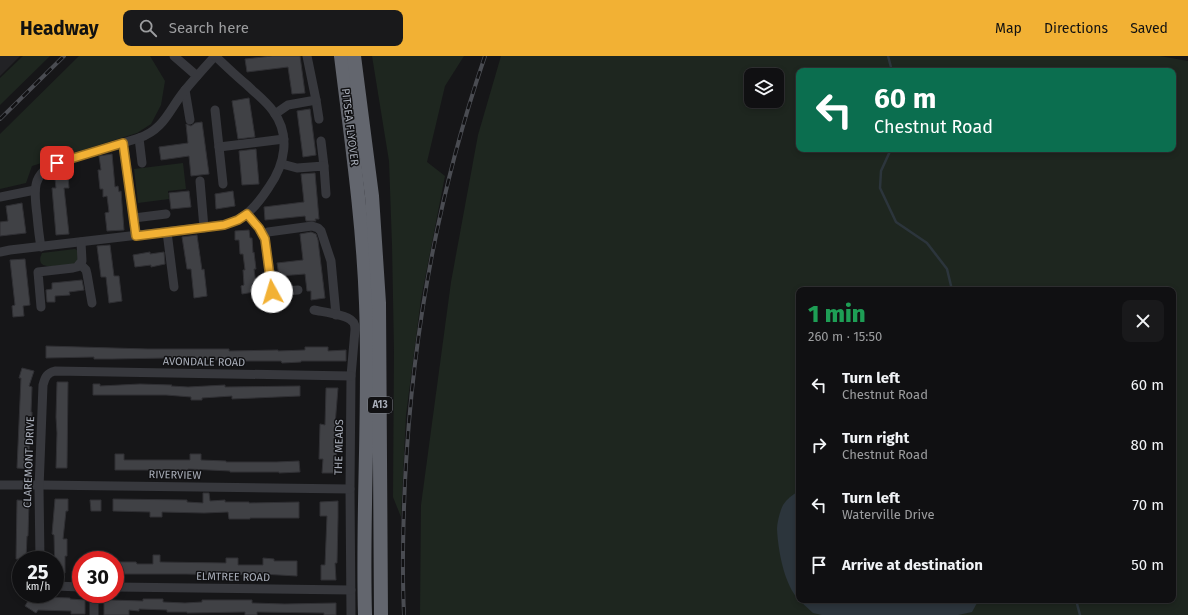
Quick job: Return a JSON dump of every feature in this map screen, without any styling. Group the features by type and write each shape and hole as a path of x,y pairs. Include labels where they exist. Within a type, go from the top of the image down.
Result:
{"highway":[{"name":"PITSEA FLYOVER","path":"341,56 365,196"},
{"name":"PITSEA FLYOVER","path":"354,56 365,196"},
{"name":"A13","path":"365,196 363,248 367,367 365,615"},
{"name":"A13","path":"365,196 379,303 381,615"}],"street":[{"path":"174,56 197,76"},
{"path":"0,252 204,228 224,225 238,220 254,208 264,196 282,164 284,139 280,122 268,105 215,56 185,90 159,127 139,138 51,165 45,169 41,174 34,190 41,247"},
{"path":"307,56 319,119"},
{"path":"185,90 190,120"},
{"path":"275,114 288,105 316,100"},
{"path":"215,110 223,184"},
{"path":"139,138 142,163"},
{"path":"219,147 284,139"},
{"path":"321,141 326,194"},
{"path":"123,143 136,236"},
{"path":"282,164 297,168 324,166"},
{"path":"200,181 204,228"},
{"path":"0,197 34,190"},
{"path":"134,218 166,214"},
{"path":"247,214 259,228 265,239 272,292 298,290"},
{"path":"268,232 312,226 321,231 331,261 336,315"},
{"path":"167,232 174,287"},
{"path":"41,307 38,268 77,267 83,258 81,242"},
{"path":"80,264 86,270 92,303"},
{"name":"THE MEADS","path":"314,310 352,319 355,330 352,376 350,490 351,615"},
{"name":"AVONDALE ROAD","path":"55,371 352,376"},
{"name":"CLAREMONT DRIVE","path":"40,551 43,385 45,378 49,373 55,371"},
{"name":"RIVERVIEW","path":"0,485 350,490"},
{"name":"ELMTREE ROAD","path":"124,587 352,590"},
{"path":"94,603 94,615"}],"shaded area":[{"path":"0,56 20,56 0,76"},
{"path":"23,56 50,56 0,105 0,78"},
{"path":"79,56 150,56 165,81 161,105 151,124 137,133 32,166 26,183 0,189 0,134"},
{"path":"372,56 464,56 445,86 427,162 445,176 421,299 406,415 401,517 393,497 394,350 389,161"},
{"path":"501,56 1160,56 1188,61 1188,615 420,615 421,505 451,282 478,135"},
{"path":"183,163 186,189 168,191 169,199 138,203 134,169"},
{"path":"75,249 78,251 78,260 73,264 46,266 41,262 40,258 42,253"},
{"path":"796,493 796,596 789,586 780,557 777,529 783,505"},
{"path":"802,603 977,603 972,612 958,615 822,615 813,613"}],"building":[{"path":"272,56 300,56 305,93 292,94 288,67 247,72 245,59"},
{"path":"249,98 255,137 238,139 232,101"},
{"path":"310,109 316,155 303,157 297,111"},
{"path":"202,122 209,174 191,176 189,156 161,160 159,147 188,143 186,124 191,126 195,123"},
{"path":"256,149 259,184 242,185 239,151"},
{"path":"112,154 115,187 118,186 119,192 121,191 124,230 107,231 105,213 109,212 107,196 103,197 103,189 100,189 98,170 101,170 99,156"},
{"path":"315,173 319,219 315,219 316,221 306,221 305,216 265,220 264,207 304,202 301,174"},
{"path":"68,177 69,188 64,188 69,234 56,235 52,188 56,188 55,179"},
{"path":"189,191 191,207 171,209 169,193"},
{"path":"233,191 235,206 216,209 215,194"},
{"path":"22,203 26,233 0,236 0,222 8,221 6,206"},
{"path":"249,230 250,238 252,238 253,253 254,252 256,284 253,284 254,292 242,294 241,286 244,285 243,270 245,270 243,254 240,254 239,240 235,240 235,231"},
{"path":"311,232 316,234 318,240 325,298 311,300 311,291 307,291 305,274 279,276 277,263 303,260 300,234"},
{"path":"197,235 202,270 204,269 207,296 194,298 191,269 187,269 182,237"},
{"path":"110,245 114,276 119,276 122,301 109,303 106,277 101,277 97,246"},
{"path":"150,252 150,254 164,252 165,264 151,267 151,265 135,267 133,255"},
{"path":"25,259 30,305 23,306 24,316 13,317 12,306 15,305 10,260"},
{"path":"82,280 84,290 69,292 70,295 55,296 55,302 47,302 46,290 52,289 52,283"},
{"path":"46,346 148,349 229,349 229,351 305,350 305,347 328,347 328,351 346,350 346,361 301,361 282,363 281,361 232,361 188,358 188,360 167,358 46,358"},
{"path":"22,368 34,371 29,386 32,387 32,434 30,434 28,469 17,468 21,378 19,378"},
{"path":"57,382 68,382 67,468 56,468"},
{"path":"93,384 100,384 100,386 140,384 188,387 225,385 225,387 300,386 300,396 232,399 232,396 191,400 191,397 166,395 93,395"},
{"path":"326,388 338,388 335,425 337,425 336,473 322,473 323,459 319,459 320,424 325,425"},
{"path":"115,454 124,454 124,460 190,460 190,454 201,454 201,460 226,462 299,461 300,472 230,472 188,469 115,470"},
{"path":"203,493 209,493 210,501 225,500 225,502 249,503 299,502 299,518 229,519 228,512 162,512 162,517 150,517 150,512 113,511 113,499 187,500 187,502 203,503"},
{"path":"55,499 68,499 68,511 66,511 63,539 67,539 65,573 64,551 54,551 54,535 52,534"},
{"path":"17,500 29,501 26,551 16,551"},
{"path":"90,500 101,500 101,511 91,511"},
{"path":"338,501 337,563 335,563 336,580 321,580 321,565 325,565 327,516 320,516 320,502"},
{"path":"153,555 160,555 160,562 226,563 226,558 238,558 238,565 263,565 263,558 274,559 274,561 297,561 297,576 262,574 124,574 124,562 153,564"},
{"path":"64,598 70,598 72,599 72,603 85,603 85,614 71,614 71,611 38,610 36,613 25,606 27,603 64,603"},
{"path":"143,599 163,599 163,602 185,603 202,602 202,600 252,600 252,603 336,603 336,615 324,615 324,613 257,612 257,615 245,615 245,612 187,613 167,612 167,610 139,609 139,611 129,610 129,615 104,615 104,603 124,603 124,600 143,601"}],"waterway":[{"path":"888,56 891,68"},
{"path":"890,152 881,171 880,188 896,222 927,243 947,269 951,287"},
{"path":"1077,603 1080,615"}],"railway":[{"path":"0,119 64,56"},
{"path":"404,615 403,548 405,482 414,374 421,320 441,213 468,108 485,56"}],"route":[{"path":"57,163 123,143 136,236 224,225 238,220 247,214 263,233 265,239 268,252 272,292"}]}
